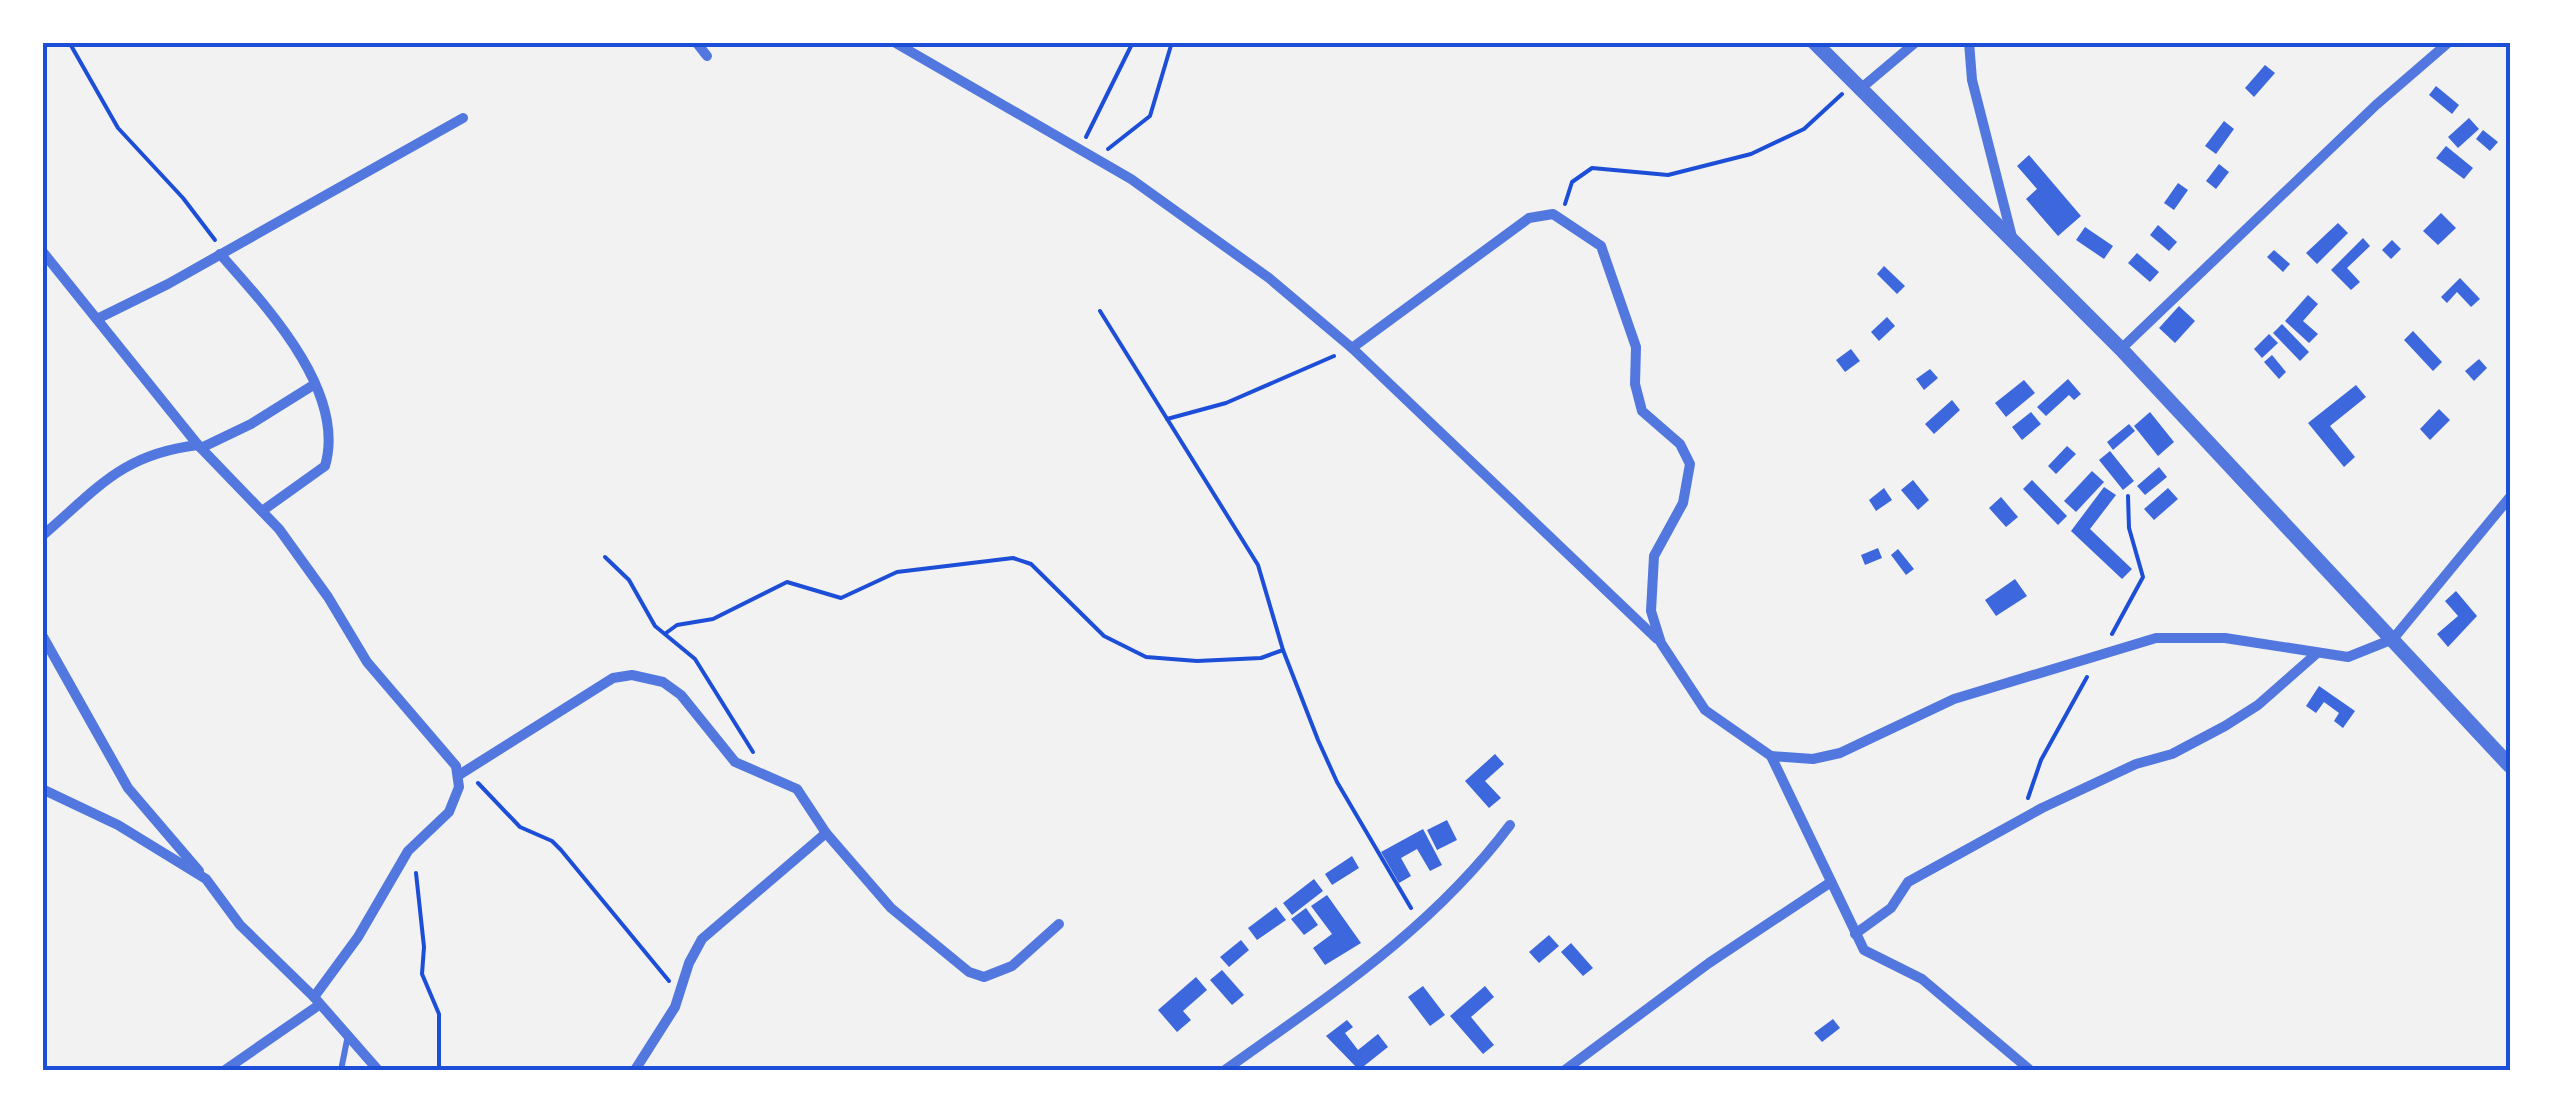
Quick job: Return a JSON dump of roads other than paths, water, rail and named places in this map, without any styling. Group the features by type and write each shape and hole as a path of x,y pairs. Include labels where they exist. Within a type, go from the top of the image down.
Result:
{"street":[{"path":"696,42 707,56"},
{"path":"894,42 1192,218 1352,348 1661,643 1705,710 1771,756 1855,934 1872,957 1922,979 2030,1070"},
{"path":"1814,42 2121,349 2393,639 2507,754"},
{"path":"1856,87 1916,42"},
{"path":"1969,42 1972,80 2014,244"},
{"path":"2121,349 2364,117 2449,42"},
{"path":"99,318 463,118"},
{"path":"1352,348 1529,218 1542,214 1560,218 1601,246 1636,347 1635,384 1642,411 1680,444 1690,464 1683,503 1654,556 1651,611 1661,643"},
{"path":"42,251 200,447 262,510 304,562 366,662 463,772"},
{"path":"222,253 289,338 314,384 327,437 325,466 262,510"},
{"path":"42,536 125,466 154,452 200,447 251,424 314,384"},
{"path":"1771,756 1814,759 1840,753 1954,699 2156,638 2225,638 2348,657 2393,639 2510,497"},
{"path":"42,636 128,788 240,924 378,1070"},
{"path":"1855,934 1892,908 1908,882 2042,808 2136,764 2172,754 2225,726 2258,705 2316,654"},
{"path":"225,1070 316,1001 414,843 449,812 463,772 613,678 632,675 663,682 681,695 735,762 797,788 826,832 891,908 970,972 984,977 1012,966 1060,924"},
{"path":"42,788 118,825 206,880"},
{"path":"1225,1070 1422,925 1471,877 1510,825"},
{"path":"635,1070 652,1050 681,990 689,963 719,920 826,832"},
{"path":"1565,1070 1709,963 1831,882"}],"lane":[{"path":"341,1070 348,1040"}]}
